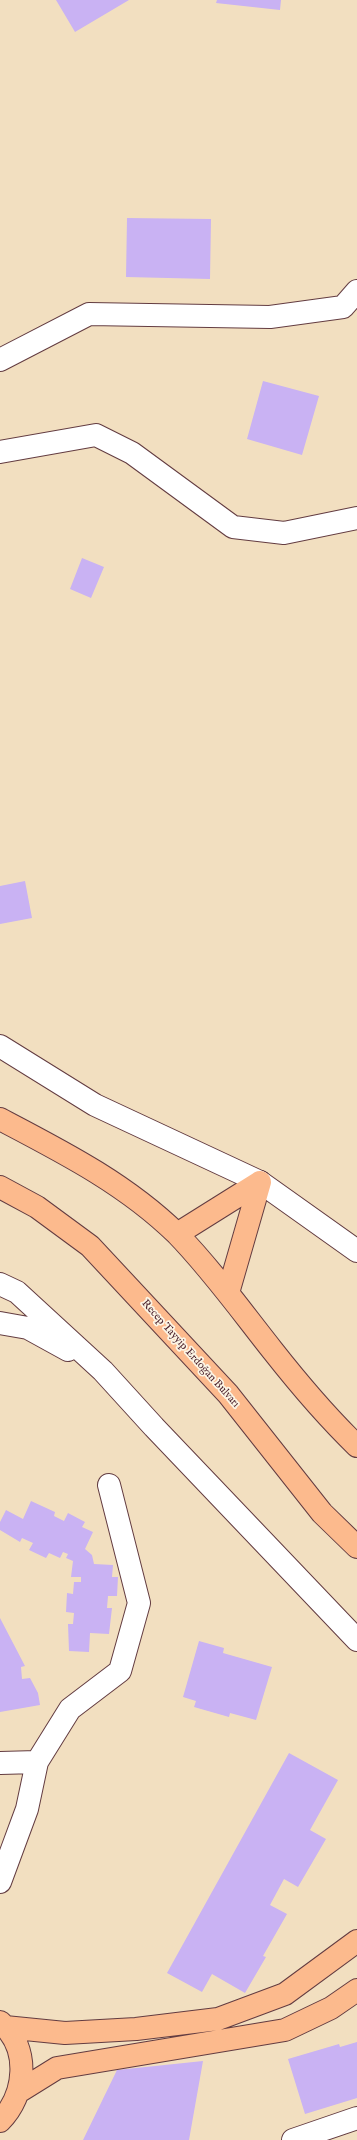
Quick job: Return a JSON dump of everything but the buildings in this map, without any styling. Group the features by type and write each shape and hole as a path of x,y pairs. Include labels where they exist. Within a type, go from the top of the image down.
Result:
{"main road":[{"path":"0,1119 63,1152 117,1185 176,1234 228,1293 273,1352 333,1423 357,1446"},
{"path":"176,1234 260,1182"},
{"path":"228,1293 260,1182"},
{"name":"Recep Tayyip Erdoğan Bulvarı","path":"0,1187 36,1207 90,1246 228,1394 322,1512 357,1547"},
{"path":"3,2024 72,2032 136,2030 218,2019 285,1994 357,1941"},
{"path":"20,2090 57,2068 285,2030 331,2008 357,1990"},
{"path":"0,2121 10,2112 20,2090 22,2067 17,2046 3,2024"}],"street":[{"path":"0,360 89,314 270,317 343,307 357,291"},
{"path":"0,452 96,436 132,453 233,527 284,533 357,518"},
{"path":"0,1046 96,1105 260,1182 357,1251"},
{"path":"0,1284 17,1292 103,1371 154,1427 357,1640"},
{"path":"0,1323 28,1328 103,1371"},
{"path":"0,1882 27,1809 37,1762 70,1709 120,1672 139,1603 109,1485"},
{"path":"0,1763 37,1762"},
{"path":"293,2140 357,2118"}]}
